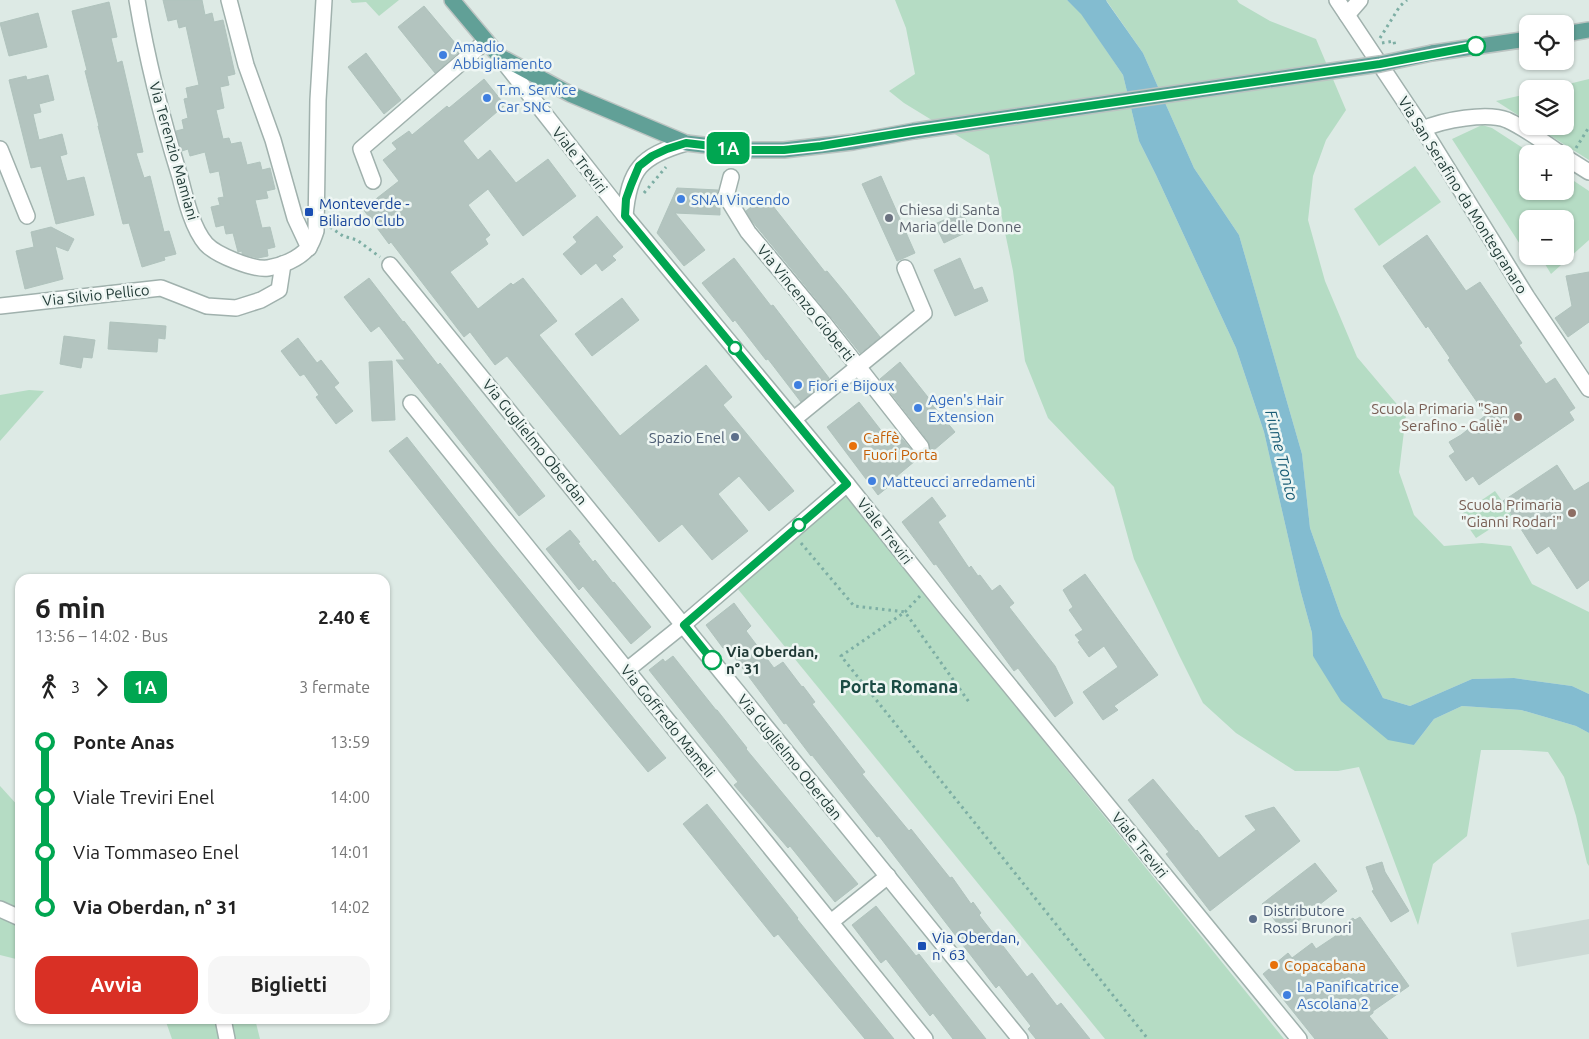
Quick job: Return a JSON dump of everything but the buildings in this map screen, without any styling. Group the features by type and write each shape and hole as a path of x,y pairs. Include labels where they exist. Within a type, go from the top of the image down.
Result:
{"main road":[{"name":"Viale Treviri","path":"452,0 498,56"},
{"path":"1574,32 1589,30"},
{"path":"498,56 570,94 686,143 746,150 784,150 853,142 914,131 1370,66 1519,40"}],"street":[{"name":"Via Terenzio Mamiani","path":"137,0 162,117 187,203 197,229 206,245 232,260 260,269 283,264 309,248"},
{"path":"229,0 246,65 273,140 295,218 309,248"},
{"name":"Via San Serafino da Montegranaro","path":"1337,0 1423,130 1527,297 1589,389"},
{"path":"1347,15 1360,0"},
{"path":"309,248 316,231 318,100 325,2"},
{"path":"372,181 361,150 486,41"},
{"name":"Viale Treviri","path":"498,56 625,216 794,419 928,586 1299,1039"},
{"path":"1423,130 1431,126 1466,119 1491,117 1507,120 1547,145"},
{"path":"625,216 628,192 639,166 652,156 686,143"},
{"path":"0,149 27,216"},
{"path":"1574,162 1589,172"},
{"name":"Via Vincenzo Gioberti","path":"730,177 726,196 748,232 921,447"},
{"name":"Via Silvio Pellico","path":"0,306 161,288 207,306 236,308 261,300 279,290 283,264"},
{"name":"Via Guglielmo Oberdan","path":"390,265 1020,1039"},
{"path":"794,419 924,313 905,268"},
{"name":"Via Goffredo Mameli","path":"411,403 925,1039"},
{"path":"627,670 684,625 847,484"},
{"path":"831,922 888,876"},
{"path":"0,909 15,916"},
{"path":"225,1024 227,1039"}],"path":[{"path":"1377,44 1400,6 1407,0"},
{"path":"1574,145 1589,127"},
{"path":"643,194 668,165"},
{"path":"316,213 330,228 343,236 357,240 390,265"},
{"path":"792,532 854,606 905,612 969,702"},
{"path":"928,586 905,612 841,656 1148,1039"}],"shaded area":[{"path":"1589,919 1589,954 1517,967 1511,933"}],"green space":[{"path":"350,0 399,0 379,16 366,2 352,3"},
{"path":"895,0 1067,0 1081,13 1123,75 1139,141 1236,348 1264,432 1312,633 1313,656 1414,745 1434,719 1462,706 1521,710 1576,726 1589,733 1589,866 1564,777 1548,752 1481,750 1467,836 1433,864 1418,925 1359,767 1338,771 1295,771 1236,733 1203,703 1134,559 1114,487 1048,418 1025,361 1013,271 989,155 904,103 889,91 915,74 906,28"},
{"path":"1106,0 1237,0 1270,21 1316,39 1346,110 1326,140 1313,176 1308,220 1325,281 1357,357 1406,415 1399,472 1414,515 1444,546 1482,543 1511,546 1532,584 1589,612 1589,694 1572,686 1514,678 1472,679 1410,706 1383,698 1341,616 1310,528 1302,454 1239,235 1194,168 1143,53"},
{"path":"1589,79 1589,160 1574,151 1574,145 1565,145 1549,135 1574,135 1574,83"},
{"path":"1519,96 1519,116 1496,101"},
{"path":"1482,125 1492,128 1519,146 1519,200 1574,200 1574,181 1589,191 1589,240 1574,253 1574,210 1519,210 1519,243 1452,139"},
{"path":"1415,166 1441,202 1379,246 1354,209"},
{"path":"1546,265 1561,265 1551,274"},
{"path":"29,390 44,391 0,441 0,395"},
{"path":"1495,491 1512,515 1476,538 1460,515"},
{"path":"844,494 1284,1039 1105,1039 737,588"},
{"path":"0,786 15,802 15,959 0,955"},
{"path":"167,1024 256,1024 260,1039 172,1039"}],"water":[{"name":"Fiume Tronto","path":"1067,0 1106,0 1143,53 1194,168 1239,235 1302,454 1310,528 1341,616 1383,698 1410,706 1472,679 1514,678 1572,686 1589,694 1589,733 1576,726 1521,710 1462,706 1434,719 1414,745 1388,740 1341,701 1313,656 1312,633 1264,432 1236,348 1139,141 1123,75 1081,14"}],"bus line":[{"name":"1A","path":"712,660 684,625 847,484 625,216 626,199 639,166 652,156 686,143 746,150 784,150 821,146 1380,64 1476,46"}],"place":[{"name":"Amadio Abbigliamento","path":"443,55"},
{"name":"T.m. Service Car SNC","path":"487,98"},
{"name":"SNAI Vincendo","path":"681,199"},
{"name":"Monteverde - Biliardo Club","path":"309,212"},
{"name":"Chiesa di Santa Maria delle Donne","path":"889,218"},
{"name":"Fiori e Bijoux","path":"798,385"},
{"name":"Agen's Hair Extension","path":"918,408"},
{"name":"Scuola Primaria \"San Serafino - Galiè\"","path":"1518,417"},
{"name":"Spazio Enel","path":"735,437"},
{"name":"Caffè Fuori Porta","path":"853,446"},
{"name":"Matteucci arredamenti","path":"872,481"},
{"name":"Scuola Primaria \"Gianni Rodari\"","path":"1572,513"},
{"name":"Via Oberdan, n° 31","path":"712,660"},
{"name":"Distributore Rossi Brunori","path":"1253,919"},
{"name":"Via Oberdan, n° 63","path":"922,946"},
{"name":"Copacabana","path":"1274,965"},
{"name":"La Panificatrice Ascolana 2","path":"1287,995"}],"district":[{"name":"Porta Romana","path":"899,686"}]}
